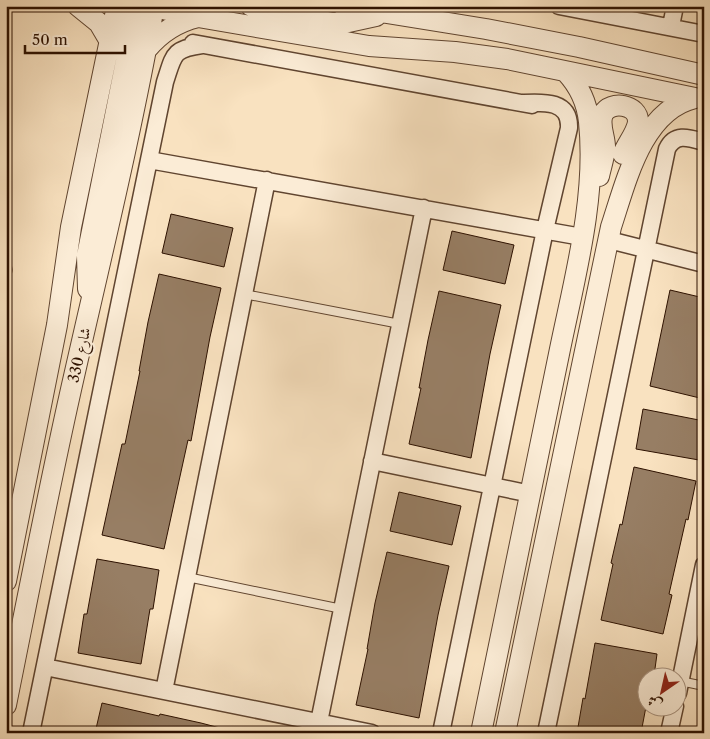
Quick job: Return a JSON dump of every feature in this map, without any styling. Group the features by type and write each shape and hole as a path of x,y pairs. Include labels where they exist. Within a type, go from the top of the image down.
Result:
{"street":[{"path":"78,6 99,23 109,40"},
{"name":"شارع 330","path":"6,581 43,405 58,325 71,227 116,6"},
{"path":"90,306 87,256 150,6 198,17 369,46 483,55 699,99"},
{"name":"شارع 330","path":"6,705 70,395 147,49 150,6"},
{"path":"251,6 332,23 351,22 383,14"},
{"path":"343,6 383,14 486,29 579,47 704,75"},
{"path":"559,6 671,26 704,34"},
{"path":"671,26 675,6"},
{"path":"147,49 153,41 169,28 183,21 198,17"},
{"path":"31,733 165,82 165,65 172,45 180,41 523,103 547,109 556,115 563,129 563,149 441,733"},
{"path":"481,733 582,237 590,169 589,121 581,92 566,72"},
{"path":"506,733 610,233 628,176 648,135 667,110 685,100 699,99"},
{"path":"582,237 591,217 605,149 602,118 608,108 617,105 631,110 638,121 622,158 610,212 610,233"},
{"path":"546,733 669,144 682,137 704,142"},
{"path":"149,160 582,237"},
{"path":"164,691 267,180"},
{"path":"319,722 424,208"},
{"path":"610,233 646,250 704,264"},
{"path":"372,461 531,494"},
{"path":"683,666 704,565"},
{"path":"45,667 372,733"},
{"path":"669,733 673,716"}],"lane":[{"path":"6,263 6,276"},
{"path":"244,294 400,324"},
{"path":"187,578 342,609"},
{"path":"688,687 704,686"}],"building":[{"path":"171,214 233,228 224,267 162,253"},
{"path":"452,231 514,245 505,284 443,270"},
{"path":"159,274 221,288 191,441 188,440 164,549 102,535 122,444 125,444"},
{"path":"670,290 704,298 704,399 650,386"},
{"path":"439,291 501,305 471,458 409,444"},
{"path":"643,409 704,421 704,433 699,460 636,449"},
{"path":"634,467 696,481 669,594 672,595 663,634 601,620 613,564 611,563 620,524 622,525"},
{"path":"399,492 461,506 452,545 390,531"},
{"path":"387,552 449,566 419,718 356,705 368,649 375,603"},
{"path":"97,559 159,570 153,609 150,609 141,664 78,653 84,614 87,614"},
{"path":"595,643 657,654 655,666 638,666 638,716 644,716 641,733 577,733 583,698 585,699"},
{"path":"102,703 201,723 220,728 219,733 95,733"}]}
